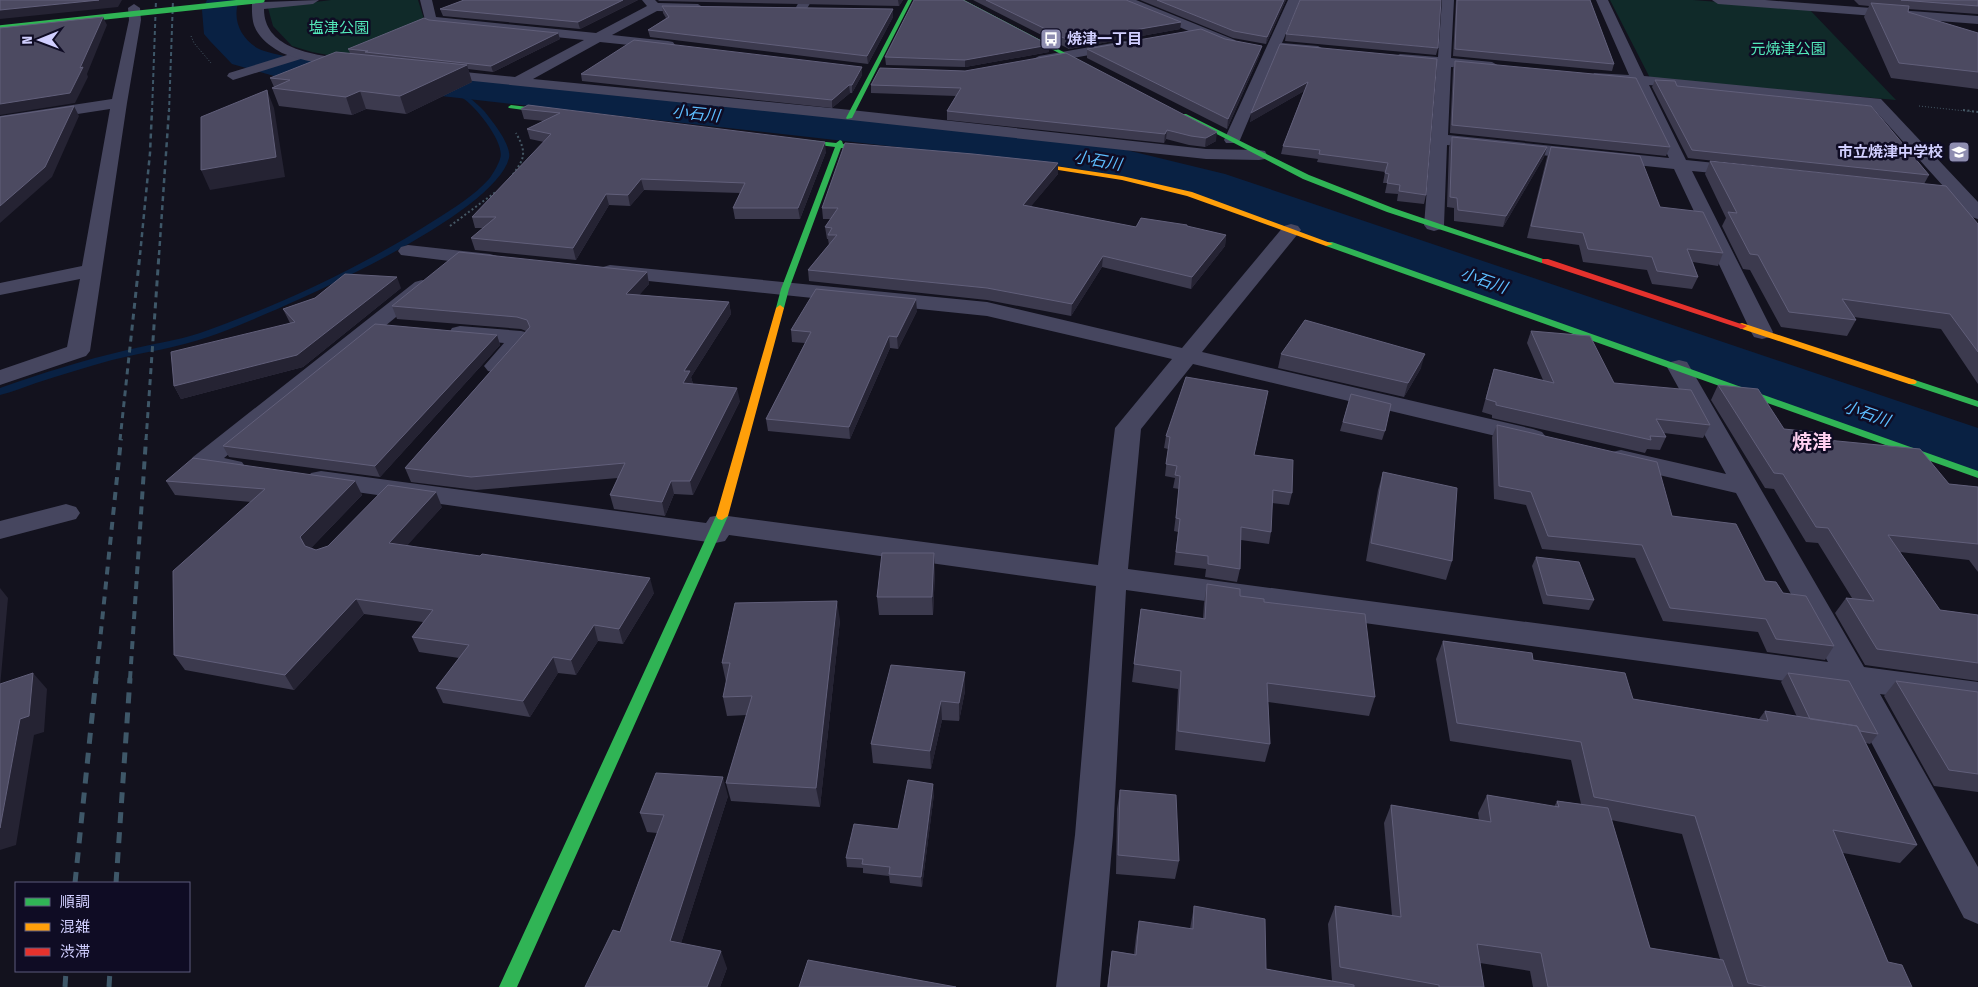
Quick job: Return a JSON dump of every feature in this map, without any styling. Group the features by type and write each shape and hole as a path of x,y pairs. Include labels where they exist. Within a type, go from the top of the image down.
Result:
{"street":[{"path":"0,28 259,2 313,0"},
{"path":"426,0 431,20 678,46"},
{"path":"508,987 717,529 785,289 868,69 899,12 910,0"},
{"path":"960,0 1109,77"},
{"path":"1125,0 1228,43 1250,47 1331,51"},
{"path":"1232,140 1294,0"},
{"path":"1434,225 1448,0"},
{"path":"1602,0 1762,332"},
{"path":"1718,0 1978,20"},
{"path":"259,2 256,14 261,30 282,48 296,56 374,66"},
{"path":"516,82 600,37 652,4 714,8"},
{"path":"799,6 820,9"},
{"path":"0,22 134,9"},
{"path":"0,35 134,9"},
{"path":"0,378 78,351 134,9"},
{"path":"1181,35 1200,32"},
{"path":"1030,62 1133,44"},
{"path":"1388,56 1504,67"},
{"path":"868,69 892,71"},
{"path":"421,71 1206,154 1259,155"},
{"path":"1581,75 1876,102 1978,213"},
{"path":"0,121 119,103"},
{"path":"511,107 570,114"},
{"path":"1177,112 1259,155 1350,195 1434,225 1978,404"},
{"path":"778,139 896,151"},
{"path":"1440,139 1757,172"},
{"path":"1012,162 1068,169 1155,185 1189,194 1978,475"},
{"path":"1932,192 1961,195"},
{"path":"1078,987 1094,834 1112,577 1128,428 1291,230"},
{"path":"408,251 507,261"},
{"path":"260,471 202,463 458,256"},
{"path":"587,269 987,308 1554,442"},
{"path":"0,289 91,270"},
{"path":"374,325 403,327"},
{"path":"442,331 520,338 482,381"},
{"path":"1679,367 1853,677 1978,906"},
{"path":"1602,453 1746,487"},
{"path":"366,510 406,467"},
{"path":"299,477 1112,577 1978,695"},
{"path":"0,530 66,513"}],"lane":[{"path":"236,75 296,56"}],"path":[{"path":"191,34 194,43 207,60 221,71 236,75"},
{"path":"1876,102 1978,112"},
{"path":"506,182 521,164 524,147 499,111 511,107"},
{"path":"408,251 461,220 502,188"}],"green space":[{"name":"塩津公園","path":"331,0 418,0 425,22 343,58 292,46 273,26 268,8"},
{"name":"元焼津公園","path":"1610,0 1693,0 1809,9 1896,100 1650,78"}],"building":[{"path":"0,0 99,0 0,10"},
{"path":"464,0 623,0 578,22 440,9"},
{"path":"914,0 963,0 1049,45 965,60 885,57"},
{"path":"986,0 1126,0 1181,22 1070,41"},
{"path":"1157,0 1284,0 1267,37 1234,31"},
{"path":"1300,0 1441,0 1438,48 1286,34"},
{"path":"1457,0 1590,0 1614,64 1455,49"},
{"path":"1901,0 1978,0 1978,6"},
{"path":"1871,3 1909,6 1908,12 1978,33 1978,72 1899,63"},
{"path":"662,6 893,9 867,56 648,30 669,17"},
{"path":"103,17 80,68 83,67 70,93 0,104 0,28"},
{"path":"424,18 558,33 491,66 348,49"},
{"path":"1201,29 1225,39 1262,46 1228,119 1087,49"},
{"path":"634,40 862,67 852,85 849,85 832,100 581,74"},
{"path":"1280,44 1437,59 1426,195 1399,191 1400,185 1387,183 1389,174 1385,173 1388,163 1319,154 1320,150 1283,146 1308,82 1251,113"},
{"path":"336,52 467,65 400,96 360,91 346,97 272,88 290,80 270,78"},
{"path":"1066,53 1217,132 1206,138 1167,130 1165,134 947,111 961,88 871,85 880,68 965,71"},
{"path":"1455,61 1636,78 1670,147 1452,125"},
{"path":"1655,80 1675,81 1677,86 1871,106 1929,175 1692,150"},
{"path":"267,90 276,157 201,170 201,117"},
{"path":"528,105 825,142 798,208 733,208 745,183 641,179 628,195 606,194 573,248 471,238 496,217 472,217 551,134 527,129 560,113 521,109"},
{"path":"74,106 45,167 0,206 0,117"},
{"path":"1452,137 1547,147 1506,216 1458,210 1457,198 1450,197"},
{"path":"845,143 1058,163 1023,205 1136,227 1141,218 1187,225 1226,235 1192,277 1103,256 1072,304 987,288 808,270 837,235 828,235 832,228 825,227 838,208 822,208"},
{"path":"1551,147 1640,156 1660,207 1703,212 1723,253 1687,249 1698,277 1657,271 1652,257 1588,249 1583,233 1531,226"},
{"path":"1710,161 1946,186 1978,224 1978,352 1950,314 1842,299 1856,320 1789,312 1758,255 1750,254 1728,212 1737,213"},
{"path":"459,252 647,272 626,294 729,302 684,371 690,371 683,383 737,388 690,481 671,481 662,502 610,495 625,463 471,477 405,468 530,327 527,320 517,317 392,306"},
{"path":"345,274 397,277 297,355 174,386 171,352 295,322 283,309 315,298"},
{"path":"816,289 916,299 897,337 889,336 849,427 766,419 811,332 791,330"},
{"path":"1305,320 1425,354 1408,383 1281,354"},
{"path":"375,324 497,335 375,466 223,446"},
{"path":"1531,331 1590,336 1614,383 1691,390 1710,425 1656,419 1666,437 1650,436 1651,440 1496,405 1496,402 1486,399 1494,369 1554,383"},
{"path":"1186,377 1268,391 1254,455 1293,460 1292,493 1273,490 1271,532 1241,527 1240,569 1208,564 1208,556 1176,552 1180,519 1176,518 1180,476 1175,475 1177,466 1166,464 1170,437 1166,436"},
{"path":"1718,385 1758,389 1784,429 1823,433 1827,440 1920,449 1949,484 1978,487 1978,544 1888,535 1940,610 1978,615 1978,663 1877,649 1846,598 1874,601 1828,528 1816,527 1783,474 1774,473"},
{"path":"1351,394 1391,404 1385,431 1343,422"},
{"path":"1497,425 1657,462 1672,516 1736,524 1765,581 1776,582 1783,593 1806,596 1834,646 1776,639 1766,619 1670,608 1642,545 1548,536 1531,492 1499,486"},
{"path":"193,458 355,481 300,537 305,546 316,550 328,546 388,485 436,492 389,543 650,578 619,629 594,625 571,660 553,657 523,701 436,688 469,645 412,637 433,610 356,599 285,675 174,655 173,571 265,489 166,481"},
{"path":"1383,472 1457,488 1452,561 1371,543"},
{"path":"882,553 934,553 932,597 877,597"},
{"path":"1536,557 1579,562 1594,600 1547,595"},
{"path":"1207,584 1240,589 1240,596 1264,599 1264,602 1365,614 1375,697 1267,683 1270,744 1178,731 1181,671 1134,664 1141,609 1205,619"},
{"path":"837,601 816,788 726,783 752,696 723,697 730,663 722,663 735,603"},
{"path":"1443,641 1532,653 1533,660 1625,673 1633,699 1768,721 1765,711 1857,726 1917,845 1833,830 1888,962 1902,965 1912,987 1767,987 1748,983 1695,816 1594,797 1581,742 1457,723"},
{"path":"891,665 965,672 959,703 941,701 930,751 871,744"},
{"path":"33,673 29,716 20,719 0,828 0,684"},
{"path":"1788,673 1849,681 1878,734 1860,731 1857,726 1810,719"},
{"path":"1896,681 1978,692 1978,774 1949,770"},
{"path":"656,773 723,777 670,941 721,951 707,987 585,987 613,930 620,932 664,815 640,813"},
{"path":"908,780 933,784 921,877 889,874 890,867 862,864 863,859 846,858 854,824 898,829"},
{"path":"1120,790 1176,795 1179,861 1118,855"},
{"path":"1487,795 1559,807 1557,801 1608,808 1650,948 1723,960 1733,987 1548,987 1541,953 1477,944 1484,987 1439,987 1439,985 1340,967 1335,906 1401,917 1391,805 1491,822"},
{"path":"1194,906 1265,919 1266,969 1354,985 1354,987 1108,987 1112,951 1136,955 1139,921 1193,929"},
{"path":"808,960 956,987 799,987"}],"waterway":[{"name":"小石川","path":"223,0 219,10 222,34 245,56 281,67 1040,150 1118,162 1208,184 1978,451"},
{"path":"0,392 79,366 127,353 185,341 231,325 272,308 372,260 421,233 463,205 493,179 505,157 504,150 497,134 485,116 472,102 464,96 439,86"}],"railway":[{"path":"152,112 156,0"},
{"path":"169,112 173,0"},
{"path":"140,255 150,153 152,110"},
{"path":"159,255 169,110"},
{"path":"120,440 140,254"},
{"path":"146,440 159,254"},
{"path":"96,679 121,439"},
{"path":"130,679 146,439"},
{"path":"75,882 96,678"},
{"path":"116,882 130,678"},
{"path":"65,987 66,972"},
{"path":"109,987 110,972"}],"traffic: fast":[{"path":"0,28 262,0"},
{"path":"849,118 910,0"},
{"path":"960,0 1097,71"},
{"path":"511,107 561,113"},
{"path":"1184,115 1306,177 1390,210 1545,261"},
{"path":"788,140 882,150"},
{"path":"780,308 785,289 840,142"},
{"path":"1329,244 1978,475"},
{"path":"1912,382 1978,404"},
{"path":"508,987 722,516"}],"traffic: slow":[{"path":"1022,163 1122,178 1189,194 1329,244"},
{"path":"722,516 780,308"},
{"path":"1742,326 1912,382"}],"traffic: jam":[{"path":"1545,261 1742,326"}],"place":[{"name":"焼津一丁目","path":"1051,39"},
{"name":"市立焼津中学校","path":"1959,152"}],"district":[{"name":"焼津","path":"1812,442"}]}
